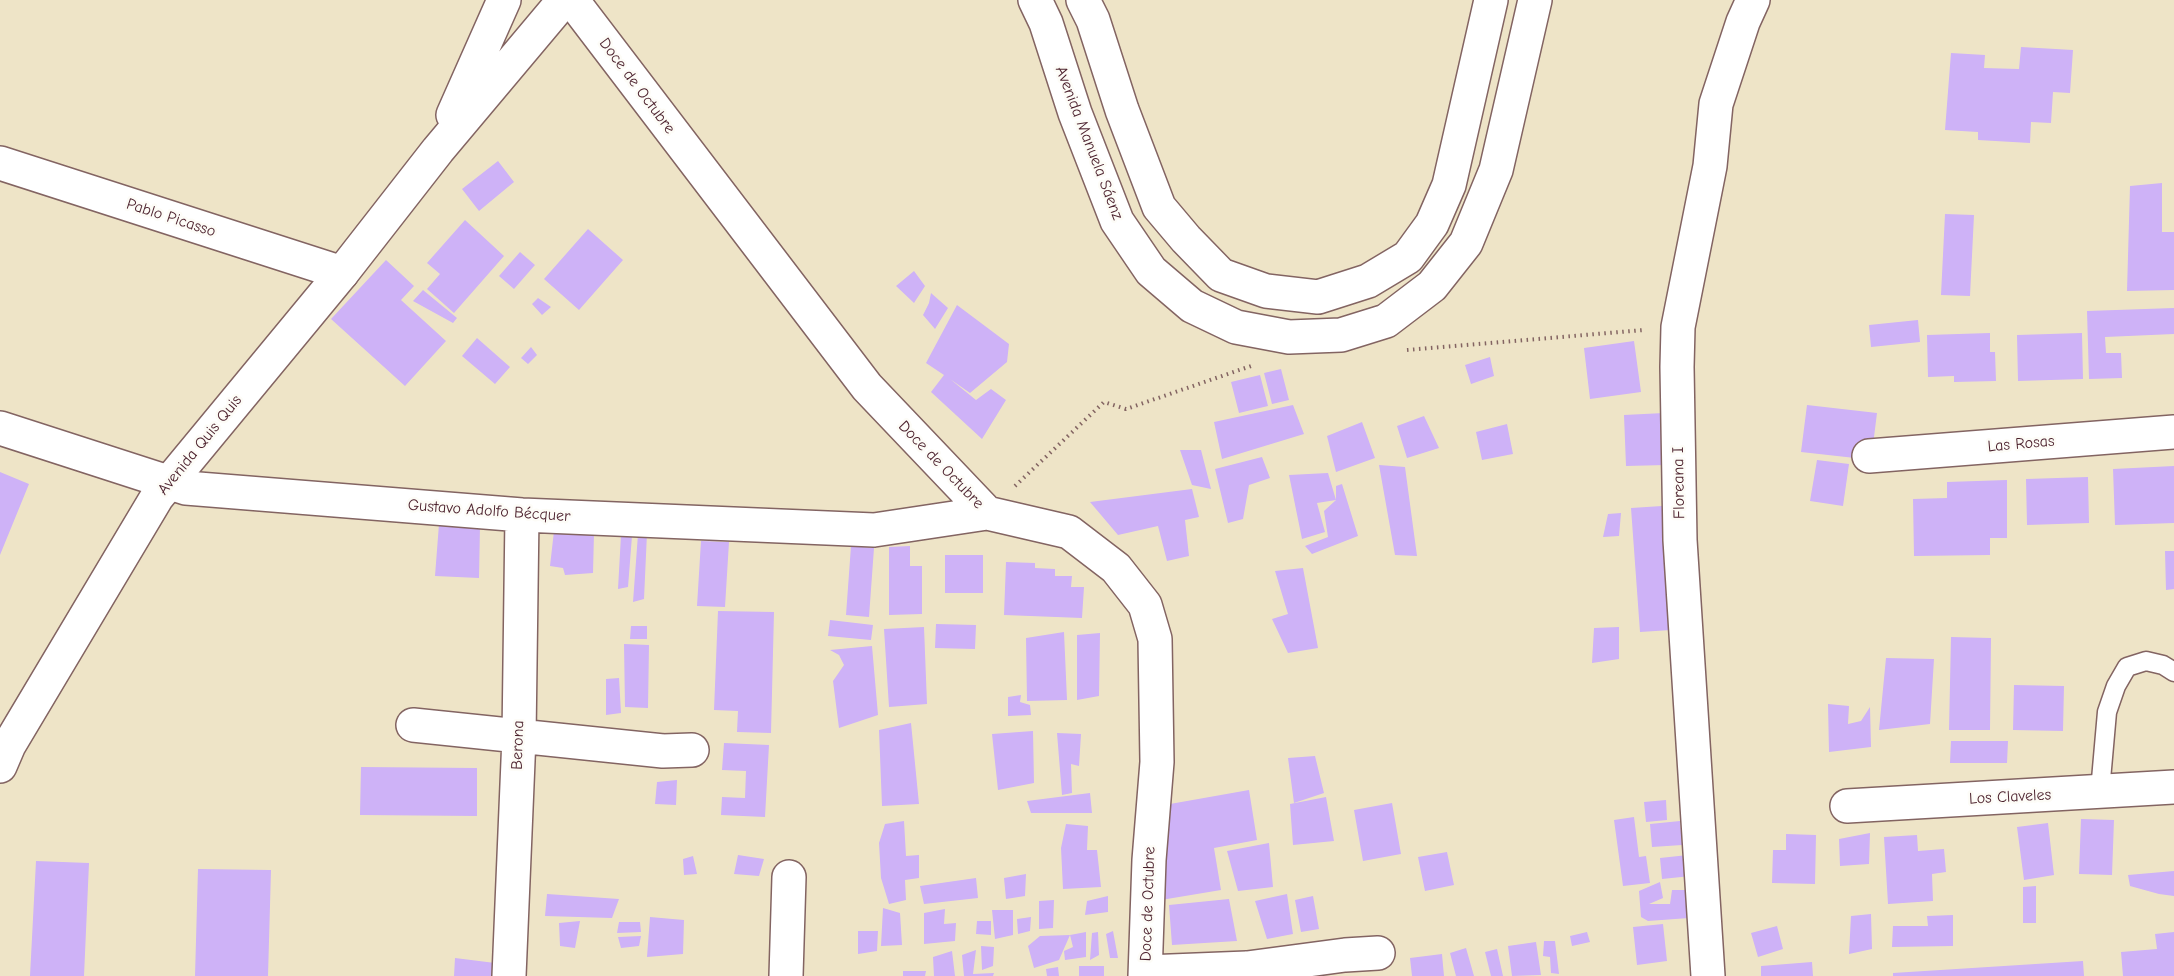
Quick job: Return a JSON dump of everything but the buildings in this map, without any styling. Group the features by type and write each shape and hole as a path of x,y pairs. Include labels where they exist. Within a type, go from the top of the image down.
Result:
{"street":[{"name":"Avenida Quis Quis","path":"438,150 504,0"},
{"path":"545,0 565,0"},
{"name":"Avenida Quis Quis","path":"3,751 157,497 342,273 438,150 565,0"},
{"name":"Doce de Octubre","path":"572,0 867,387 987,513 1069,532 1116,568 1145,605 1155,639 1157,762 1149,860 1145,974"},
{"name":"Avenida Manuela Sáenz","path":"1035,0 1046,23 1075,113 1117,221 1151,271 1192,306 1236,327 1289,337 1341,335 1386,321 1432,286 1466,243 1496,170 1535,0"},
{"path":"1083,0 1093,20 1122,110 1159,207 1221,275 1266,291 1318,297 1368,281 1408,257 1432,224 1449,185 1491,0"},
{"name":"Floreana I","path":"1708,976 1680,540 1678,327 1710,166 1716,104 1743,22 1753,0"},
{"name":"Pablo Picasso","path":"0,163 342,273"},
{"name":"Gustavo Adolfo Bécquer","path":"0,428 186,488 522,515 874,530 987,513"},
{"name":"Las Rosas","path":"1869,456 2174,432"},
{"name":"Berona","path":"509,976 519,737 522,515"},
{"path":"413,724 663,751 692,750"},
{"name":"Los Claveles","path":"1847,806 2174,787"},
{"path":"786,976 789,877"},
{"path":"1145,974 1247,968 1378,953"}],"lane":[{"path":"2100,791 2107,712 2116,686 2127,668 2146,661 2163,665 2174,672"}],"path":[{"path":"1399,350 1678,327"},
{"path":"987,513 1104,402 1126,409 1262,362"}]}
